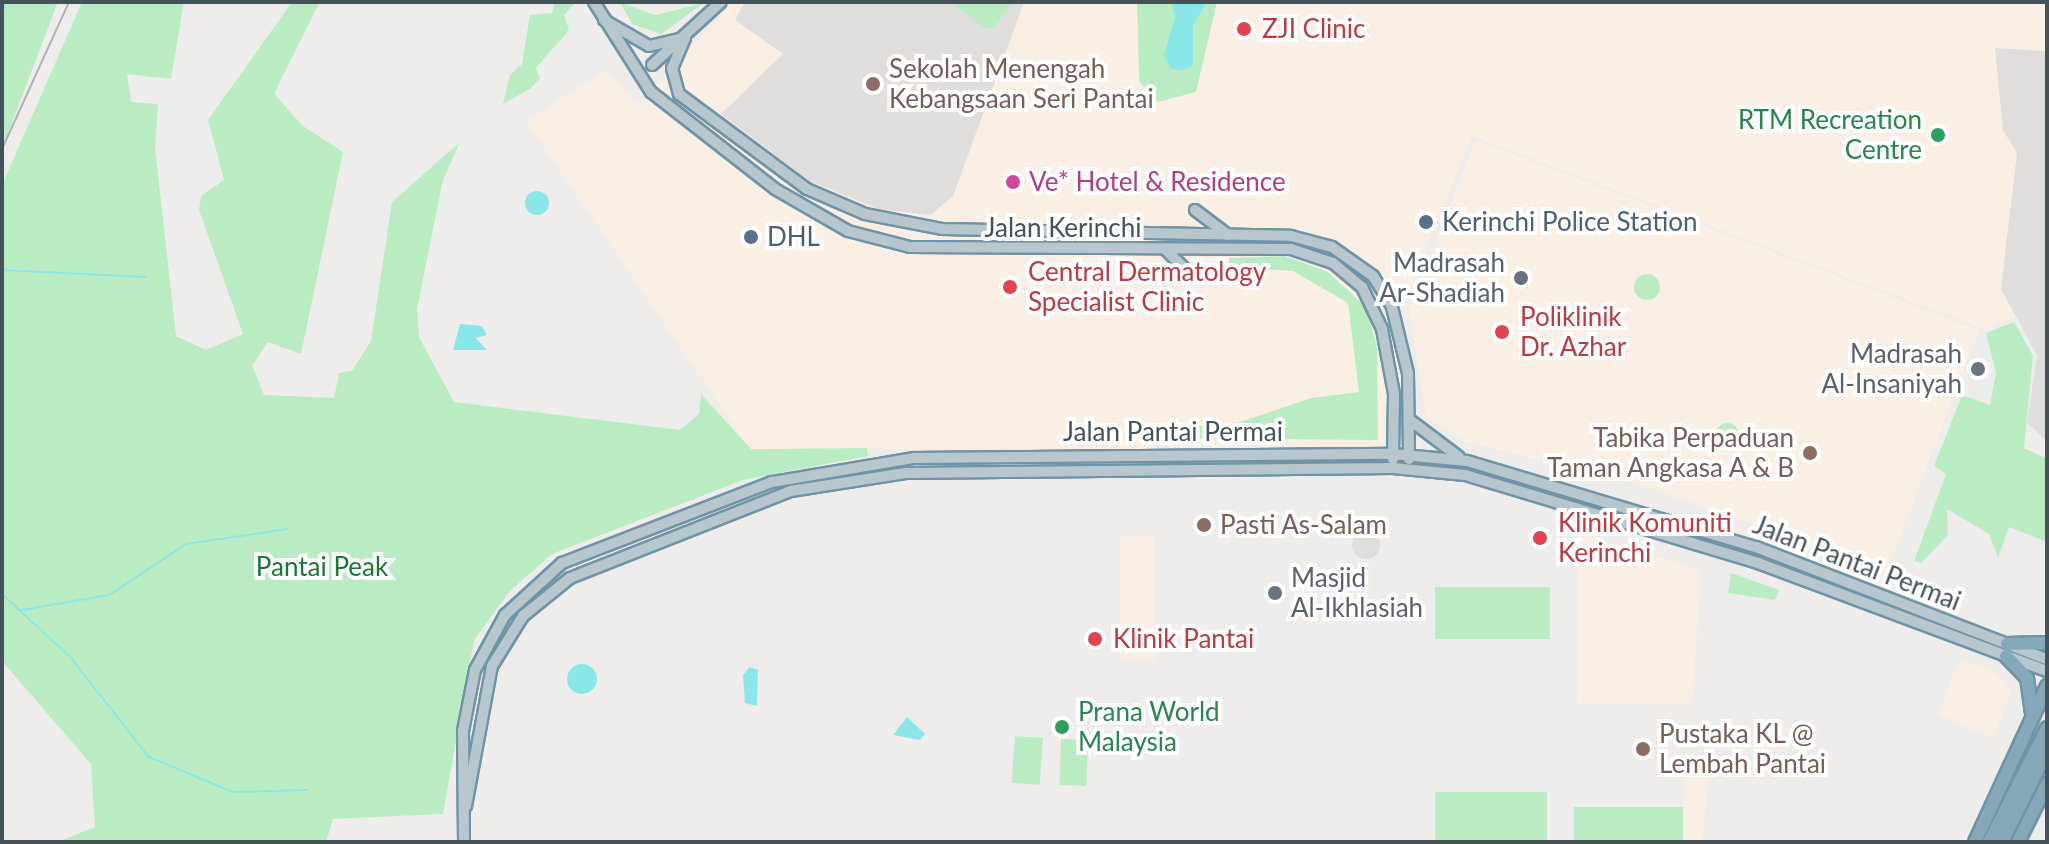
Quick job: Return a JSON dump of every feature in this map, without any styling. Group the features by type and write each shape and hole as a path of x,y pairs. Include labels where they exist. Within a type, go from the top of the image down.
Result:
{"highway":[{"path":"2032,712 2027,678 2006,650 2047,643"},
{"path":"1975,842 2032,712 2047,686"},
{"path":"2032,712 2047,702"},
{"path":"1997,838 2047,728"},
{"path":"1997,838 2047,751"},
{"path":"2018,842 2047,784"}],"main road":[{"name":"Jalan Kerinchi","path":"594,2 599,15 651,92 812,212 861,235 942,249 1291,249 1347,272 1372,304 1388,348 1393,468"},
{"path":"629,61 648,65 685,38 721,2"},
{"path":"599,15 633,39 654,46 685,38"},
{"name":"Jalan Kerinchi","path":"685,38 678,75 692,104 826,200 887,221 942,229 1321,241 1373,276 1401,335 1410,420 1408,469"},
{"path":"1195,210 1229,236"},
{"path":"942,229 942,249"},
{"path":"1166,250 1190,274"},
{"path":"1410,420 1467,461"},
{"name":"Jalan Pantai Permai","path":"464,842 468,694 505,615 562,563 651,522 772,482 914,458 1393,454 1467,461 1756,547 2006,650 2047,671"},
{"name":"Jalan Pantai Permai","path":"466,806 473,793 481,694 523,616 581,571 738,508 906,473 1393,468 1465,475 1630,522 2006,650 2047,659"}],"shaded area":[{"path":"734,2 2047,2 2047,442 2027,422 2037,355 2016,317 1984,329 1472,136 1401,310 1422,449 750,449 526,121 606,70 637,105"},
{"name":"Sekolah Menengah Kebangsaan Seri Pantai","path":"745,2 1024,2 953,196 930,215 878,209 810,181 721,114 783,54 735,20"},
{"path":"1995,48 2047,51 2047,442 2027,422 2037,355 2001,289 2017,153 2003,130"},
{"path":"1476,140 1979,330 1887,571 1641,485 1464,441 1426,417 1409,310"},
{"path":"1366,531 1376,535 1380,545 1376,555 1366,559 1356,555 1352,545 1356,535"},
{"path":"1578,533 1701,570 1692,705 1577,703"},
{"path":"1120,535 1155,535 1155,661 1120,661"},
{"path":"1960,659 1991,669 2012,688 1993,739 1938,714"},
{"path":"1687,755 1710,757 1702,842 1679,842"}],"green space":[{"path":"2,2 58,2 2,149"},
{"name":"Pantai Peak","path":"82,2 184,2 171,79 127,74 131,102 158,104 155,148 176,336 206,350 243,334 199,210 201,196 224,180 208,120 292,2 320,2 274,94 303,126 343,152 301,354 268,342 252,366 264,395 334,398 339,373 352,371 371,341 392,202 460,142 443,180 417,309 419,337 454,402 680,430 699,414 701,394 751,449 867,448 868,456 743,480 552,554 510,591 474,640 443,814 333,819 326,842 57,842 95,827 91,764 2,661 2,185"},
{"path":"555,2 576,2 564,15 569,30 536,68 540,78 530,89 503,104 510,75 522,64 530,15 552,13"},
{"path":"620,2 655,15 704,3 661,34 632,24"},
{"path":"950,2 1012,2 994,28 984,28"},
{"path":"1137,2 1217,2 1196,92 1158,102 1139,81"},
{"path":"1285,256 1328,272 1366,307 1377,347 1378,440 1152,438 1161,427 1231,425 1311,398 1359,392 1348,303 1293,271 1229,267 1229,258"},
{"path":"1647,274 1656,278 1660,287 1656,296 1647,300 1638,296 1634,287 1638,278"},
{"path":"2014,322 2033,356 2024,448 2047,459 2047,542 2009,527 1998,558 1989,534 1947,509 1948,535 1921,563 1914,561 1946,474 1934,466 1962,395 1990,405 1996,373 1986,333"},
{"path":"1727,423 1736,426 1739,435 1736,444 1727,447 1718,444 1715,435 1718,426"},
{"path":"1731,573 1779,590 1775,600 1728,593"},
{"path":"1435,587 1550,587 1550,639 1435,639"},
{"path":"1015,736 1043,738 1040,785 1012,783"},
{"path":"1061,739 1088,740 1086,786 1059,785"},
{"path":"1435,792 1547,792 1547,842 1435,842"},
{"path":"1574,807 1683,807 1683,842 1574,842"}],"water":[{"path":"1171,2 1207,2 1193,25 1193,65 1184,70 1171,69 1164,55 1175,17"},
{"path":"537,191 545,195 549,203 545,211 537,215 529,211 525,203 529,195"},
{"path":"460,324 482,326 487,335 476,338 487,350 453,350"},
{"path":"582,664 593,668 597,679 593,690 582,694 571,690 567,679 571,668"},
{"path":"750,667 758,670 757,706 745,703 743,675"},
{"path":"907,717 925,734 920,740 893,735"}],"waterway":[{"path":"2,17 5,2"},
{"path":"2,270 146,277"},
{"path":"22,610 109,595 186,544 287,529"},
{"path":"2,594 71,658 149,757 233,792 307,790"}],"tram line":[{"path":"2,149 69,2"}],"place":[{"name":"ZJI Clinic","path":"1244,29"},
{"name":"Sekolah Menengah Kebangsaan Seri Pantai","path":"873,84"},
{"name":"RTM Recreation Centre","path":"1938,135"},
{"name":"Ve* Hotel & Residence","path":"1013,182"},
{"name":"Kerinchi Police Station","path":"1426,222"},
{"name":"DHL","path":"751,237"},
{"name":"Madrasah Ar-Shadiah","path":"1521,278"},
{"name":"Central Dermatology Specialist Clinic","path":"1010,287"},
{"name":"Poliklinik Dr. Azhar","path":"1502,332"},
{"name":"Madrasah Al-Insaniyah","path":"1978,369"},
{"name":"Tabika Perpaduan Taman Angkasa A & B","path":"1810,453"},
{"name":"Pasti As-Salam","path":"1204,525"},
{"name":"Klinik Komuniti Kerinchi","path":"1540,538"},
{"name":"Masjid Al-Ikhlasiah","path":"1275,593"},
{"name":"Klinik Pantai","path":"1095,639"},
{"name":"Prana World Malaysia","path":"1062,727"},
{"name":"Pustaka KL @ Lembah Pantai","path":"1643,749"}]}
